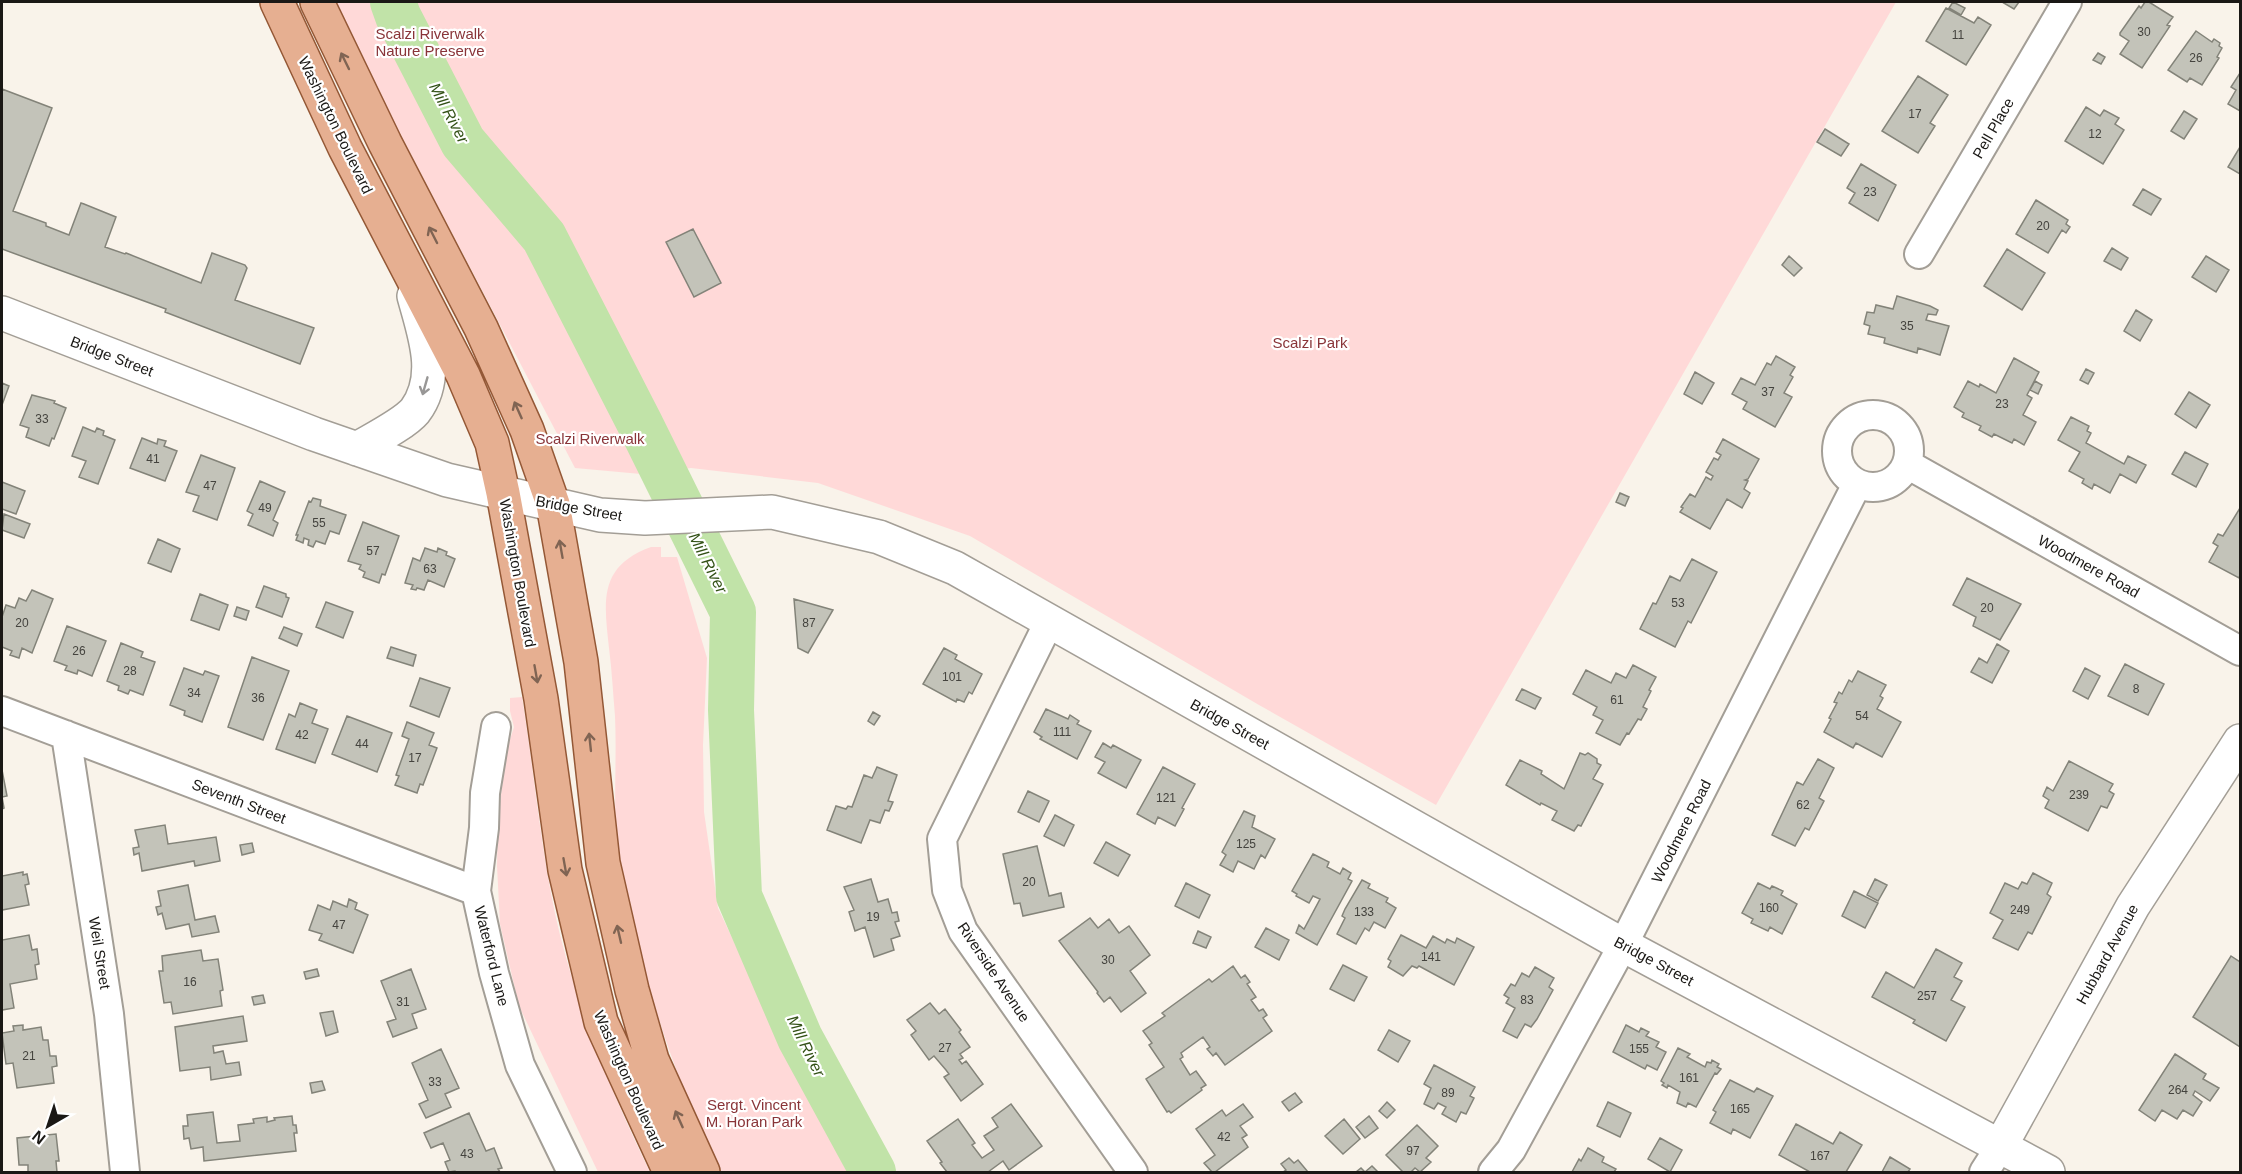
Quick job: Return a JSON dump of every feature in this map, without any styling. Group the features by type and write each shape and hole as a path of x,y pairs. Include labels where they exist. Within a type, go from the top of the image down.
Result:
{"main road":[{"name":"Washington Boulevard","path":"277,2 345,148 463,375 492,443 541,699 565,870 598,1010 601,1022 670,1173"},
{"name":"Washington Boulevard","path":"317,2 385,143 482,328 527,430 554,504 581,662 603,863 632,990 652,1060 703,1173"},
{"path":"357,448 414,411 428,386 429,351 407,268"},
{"name":"Bridge Street","path":"2,314 314,434 447,480 600,514 645,518 771,512 879,537 956,568 1623,945 1992,1160 2048,1173"},
{"name":"Hubbard Avenue","path":"1992,1160 2133,906 2241,741"}],"street":[{"name":"Pell Place","path":"1919,254 2067,2"},
{"path":"1872,415 1887,418 1900,427 1908,441 1907,464 1899,477 1887,485 1872,488 1857,484 1845,474 1838,460 1838,444 1844,430 1856,420 1872,415"},
{"name":"Woodmere Road","path":"1907,464 2241,651"},
{"name":"Woodmere Road","path":"1493,1173 1511,1150 1623,945 1857,484"},
{"name":"Riverside Avenue","path":"1049,622 942,839 947,890 963,931 1133,1173"},
{"name":"Seventh Street","path":"2,711 476,891"},
{"name":"Waterford Lane","path":"496,728 485,793 484,828 476,891 494,973 520,1065 572,1173"},
{"name":"Weil Street","path":"66,735 109,1014 125,1173"}],"green space":[{"name":"Scalzi Park","path":"331,2 1896,2 1436,805 1259,705 970,536 818,483 691,468 641,474 575,468"},
{"name":"Sergt. Vincent M. Horan Park","path":"651,547 661,547 661,557 677,557 707,658 703,745 704,812 718,908 795,1071 847,1172 720,1172 692,1109 657,1015 618,856 615,815 615,716 606,615 608,587 613,575 621,564"},
{"path":"522,697 553,906 568,966 599,1056 650,1172 598,1172 519,1006 500,924 497,866 498,818 507,749 514,727 510,698"}],"building":[{"path":"1953,2 1965,8 1961,15 1949,8"},
{"path":"2002,2 2019,2 2014,9"},
{"path":"2145,2 2149,2 2173,17 2167,25 2170,26 2142,68 2120,54 2129,41 2120,33 2139,6 2141,8"},
{"path":"1946,8 1974,23 1978,17 1991,25 1966,65 1926,41"},
{"path":"2196,31 2212,42 2214,39 2220,43 2219,46 2222,48 2217,57 2219,58 2202,85 2190,78 2187,82 2168,70"},
{"path":"2098,53 2105,57 2101,64 2093,60"},
{"path":"2240,73 2240,111 2228,104 2236,90 2231,87"},
{"path":"1918,76 1948,95 1930,123 1935,126 1918,153 1882,131"},
{"path":"2,89 52,108 13,211 46,223 46,226 69,235 81,203 84,204 116,217 105,247 201,283 212,253 245,265 247,268 235,300 314,328 300,364 165,312 166,309 2,249"},
{"path":"2086,107 2100,116 2104,110 2119,118 2115,124 2124,130 2103,164 2065,141"},
{"path":"2184,111 2197,119 2184,139 2171,131"},
{"path":"1825,129 1849,144 1841,156 1817,142"},
{"path":"2240,147 2240,174 2228,167"},
{"path":"1861,164 1896,185 1878,221 1849,203 1855,193 1847,188"},
{"path":"2143,189 2161,199 2151,215 2133,205"},
{"path":"2036,200 2068,220 2066,224 2070,227 2066,233 2062,230 2048,253 2016,234"},
{"path":"693,229 721,283 694,297 666,242"},
{"path":"2112,248 2128,258 2121,270 2104,261"},
{"path":"2007,249 2045,273 2022,310 1984,286"},
{"path":"1789,256 1802,268 1794,276 1782,265"},
{"path":"2206,256 2229,270 2216,292 2192,277"},
{"path":"1897,296 1938,310 1936,315 1928,314 1926,320 1949,326 1940,355 1918,348 1917,353 1884,343 1885,338 1868,334 1870,326 1864,324 1867,312 1874,313 1876,305 1893,309"},
{"path":"2136,310 2152,320 2140,341 2124,331"},
{"path":"1776,356 1795,367 1790,375 1793,377 1784,393 1792,397 1775,427 1743,409 1747,402 1732,394 1741,378 1755,385 1767,363 1771,365"},
{"path":"2014,358 2039,372 2027,395 2032,398 2023,415 2036,422 2024,445 2014,439 2012,443 1994,434 1992,437 1979,430 1981,426 1962,417 1964,413 1954,407 1968,381 1979,387 1980,384 1996,393"},
{"path":"2086,369 2094,373 2088,384 2080,380"},
{"path":"1695,372 1714,383 1702,404 1684,394"},
{"path":"2035,381 2042,385 2038,394 2030,390"},
{"path":"2,383 9,386 2,405"},
{"path":"2189,392 2210,405 2196,428 2175,414"},
{"path":"32,395 55,401 54,403 66,408 49,446 26,437 29,428 20,425"},
{"path":"2071,417 2089,426 2087,431 2091,433 2086,443 2124,464 2128,456 2146,465 2136,483 2120,474 2110,493 2094,484 2092,489 2082,483 2084,479 2069,471 2080,452 2058,440"},
{"path":"83,427 95,432 97,428 104,431 103,435 115,440 98,484 79,477 86,461 72,456"},
{"path":"142,438 157,444 158,439 166,441 164,446 177,451 165,481 130,468"},
{"path":"1723,439 1759,459 1748,479 1745,480 1748,481 1744,489 1750,493 1742,508 1727,499 1710,529 1680,512 1690,494 1695,497 1706,477 1711,480 1713,476 1706,472 1714,458 1718,460 1721,455 1716,452"},
{"path":"2185,452 2208,464 2196,487 2172,474"},
{"path":"201,455 235,468 217,520 193,511 199,496 186,492"},
{"path":"260,481 285,492 273,520 278,523 273,536 248,525 253,514 247,511"},
{"path":"2,482 25,491 16,514 2,509"},
{"path":"1620,493 1629,497 1625,506 1616,502"},
{"path":"313,498 321,500 320,506 346,515 339,534 330,531 325,544 316,541 313,547 308,545 309,540 304,538 303,543 296,540 298,535 296,535 309,501 311,502"},
{"path":"2240,508 2239,578 2209,562 2218,546 2213,543 2218,534 2223,536"},
{"path":"4,514 30,524 24,538 2,530"},
{"path":"363,522 399,536 385,575 382,574 379,583 363,577 365,572 359,569 361,565 348,561"},
{"path":"158,539 180,549 171,572 148,563"},
{"path":"425,548 437,552 438,548 455,559 444,587 428,580 424,590 417,588 416,590 411,589 413,585 405,583 413,558 420,561"},
{"path":"1692,559 1717,572 1691,623 1688,621 1675,647 1640,629 1670,576 1680,581"},
{"path":"1967,578 2021,604 2000,640 1973,626 1976,617 1953,605"},
{"path":"264,586 286,594 289,598 282,617 256,607"},
{"path":"32,590 53,599 32,653 22,648 19,658 10,655 12,651 2,647 2,617 6,605 15,608 19,598 26,601"},
{"path":"200,594 228,605 219,630 191,620"},
{"path":"794,599 833,610 808,653 798,648"},
{"path":"326,602 353,612 343,638 316,627"},
{"path":"237,607 249,611 246,620 234,616"},
{"path":"67,626 106,641 92,676 78,670 77,674 65,670 67,666 54,661"},
{"path":"284,627 302,634 297,646 279,638"},
{"path":"121,643 143,652 141,657 155,662 143,695 130,690 128,694 118,690 119,686 107,681"},
{"path":"1997,644 2009,651 1992,683 1971,672 1979,658 1987,663"},
{"path":"391,647 416,655 413,666 387,658"},
{"path":"944,648 957,655 955,659 982,674 972,694 969,692 964,702 957,699 956,702 923,684"},
{"path":"252,657 289,671 263,740 228,727"},
{"path":"2125,664 2164,684 2148,715 2108,696"},
{"path":"1633,665 1656,677 1643,707 1647,709 1641,720 1638,719 1620,745 1596,733 1603,720 1593,715 1597,707 1573,694 1586,670 1611,683 1616,673 1626,678"},
{"path":"184,668 203,675 205,671 219,676 202,722 184,715 185,711 170,705"},
{"path":"2085,668 2100,676 2088,699 2073,691"},
{"path":"1858,671 1886,685 1877,709 1901,722 1882,757 1856,743 1853,748 1824,732 1837,703 1834,702 1839,692 1842,694 1849,680 1852,682"},
{"path":"420,678 450,688 439,717 410,706"},
{"path":"1522,689 1541,698 1535,709 1516,700"},
{"path":"300,703 317,710 312,723 328,729 315,763 276,749 289,714 295,717"},
{"path":"1046,709 1068,719 1070,715 1079,721 1077,724 1091,731 1077,759 1040,739 1042,737 1034,732"},
{"path":"873,712 880,716 874,725 868,721"},
{"path":"347,716 392,733 377,772 332,754"},
{"path":"407,722 434,733 429,745 437,748 423,785 420,784 417,793 395,785 399,776 396,775 409,739 402,736"},
{"path":"1103,743 1111,748 1113,745 1141,760 1126,788 1098,773 1105,762 1095,757"},
{"path":"1580,753 1585,755 1588,753 1597,759 1597,763 1601,765 1593,779 1603,784 1581,826 1578,825 1574,831 1552,820 1557,811 1541,803 1540,805 1506,785 1520,760 1542,771 1541,774 1564,789"},
{"path":"1818,759 1834,768 1819,798 1824,801 1809,830 1805,828 1795,846 1772,835 1797,782 1803,785"},
{"path":"2069,761 2113,784 2109,791 2114,794 2107,808 2101,806 2088,831 2045,808 2049,800 2043,796 2047,787 2053,791"},
{"path":"877,767 897,775 888,801 893,802 889,811 885,810 880,823 870,820 861,843 827,830 836,806 846,809 848,806 852,807 864,775 872,778"},
{"path":"1163,767 1195,784 1175,826 1158,817 1155,824 1137,814"},
{"path":"2,770 7,796 2,797"},
{"path":"1028,791 1049,801 1039,822 1018,812"},
{"path":"1244,811 1255,816 1252,827 1275,839 1265,858 1261,855 1254,869 1238,861 1233,872 1220,865 1226,855 1222,852"},
{"path":"1055,815 1074,825 1064,846 1044,836"},
{"path":"165,825 168,844 216,837 220,861 195,866 194,861 142,871 139,853 134,855 133,848 139,847 135,830"},
{"path":"1106,842 1130,855 1118,876 1094,863"},
{"path":"252,843 254,852 242,855 240,845"},
{"path":"1037,846 1049,896 1061,893 1064,907 1023,916 1020,903 1014,904 1003,854"},
{"path":"1313,854 1329,862 1327,867 1340,874 1343,868 1351,873 1348,879 1352,881 1317,945 1296,933 1299,925 1304,929 1320,899 1313,896 1309,903 1292,891"},
{"path":"23,872 23,875 27,874 29,884 25,885 29,905 2,910 2,876"},
{"path":"2033,873 2052,883 2047,894 2051,897 2032,934 2028,932 2018,950 1993,938 2003,920 1990,913 2005,883 2018,889 2022,882 2027,884"},
{"path":"871,879 878,902 888,899 892,913 897,912 899,921 895,922 900,936 891,939 894,950 874,957 865,927 855,931 849,912 854,910 844,887"},
{"path":"1875,879 1887,885 1878,901 1867,895"},
{"path":"1362,880 1370,884 1368,888 1388,898 1386,902 1396,908 1385,928 1374,922 1369,931 1365,928 1356,944 1337,934 1345,918 1342,916 1345,909"},
{"path":"1186,883 1210,895 1199,918 1175,906"},
{"path":"1758,883 1770,889 1772,886 1783,891 1781,895 1797,904 1782,934 1770,927 1768,931 1751,923 1753,919 1742,913"},
{"path":"188,885 195,920 215,916 219,932 192,937 189,924 166,929 162,913 158,915 156,907 161,906 158,891"},
{"path":"1854,891 1878,903 1865,928 1842,916"},
{"path":"349,899 357,903 355,909 368,915 353,953 319,940 322,934 309,930 318,905 330,910 333,901 347,907"},
{"path":"1090,918 1098,928 1109,919 1119,933 1129,926 1150,955 1130,971 1146,993 1121,1012 1110,997 1104,1002 1059,941"},
{"path":"1266,928 1289,940 1279,960 1255,947"},
{"path":"1198,931 1211,937 1206,948 1193,943"},
{"path":"29,935 32,950 37,949 39,964 35,965 37,979 10,984 14,1008 2,1010 2,940"},
{"path":"1401,935 1426,948 1433,936 1445,943 1447,939 1455,943 1457,938 1474,947 1454,985 1419,966 1417,968 1412,966 1403,976 1388,967 1391,961 1388,959"},
{"path":"1936,949 1962,963 1954,977 1962,981 1951,1000 1965,1007 1946,1041 1913,1023 1915,1020 1872,997 1886,972 1914,988"},
{"path":"201,950 203,961 218,959 223,990 220,991 222,1006 173,1014 171,1002 164,1003 159,971 163,971 162,956"},
{"path":"2231,956 2240,962 2240,1047 2193,1017"},
{"path":"1343,965 1367,977 1354,1001 1330,989"},
{"path":"1233,966 1241,978 1245,975 1250,982 1247,984 1256,997 1251,1000 1259,1011 1263,1009 1267,1015 1263,1018 1272,1031 1225,1065 1216,1053 1213,1056 1207,1049 1210,1047 1203,1037 1181,1053 1183,1057 1180,1059 1190,1075 1196,1071 1206,1085 1171,1113 1167,1112 1146,1079 1164,1067 1149,1045 1152,1043 1143,1031 1165,1016 1162,1013 1209,979 1212,982"},
{"path":"1535,967 1554,978 1549,987 1553,990 1531,1027 1525,1024 1517,1038 1503,1031 1515,1008 1506,1003 1509,998 1504,995 1511,984 1515,986 1522,973 1529,977"},
{"path":"317,969 319,976 306,979 304,972"},
{"path":"411,969 426,1009 412,1014 417,1028 393,1037 387,1022 396,1019 381,981"},
{"path":"263,995 265,1003 254,1005 252,997"},
{"path":"930,1003 939,1014 945,1009 961,1030 959,1032 970,1047 960,1054 963,1058 959,1060 962,1064 966,1061 983,1084 961,1101 944,1077 949,1074 946,1070 934,1056 929,1060 911,1035 916,1031 907,1020"},
{"path":"333,1011 338,1032 326,1036 320,1013"},
{"path":"243,1016 247,1041 213,1046 214,1053 223,1051 226,1064 239,1062 241,1075 211,1080 210,1067 180,1071 175,1027"},
{"path":"23,1025 23,1030 41,1027 43,1040 48,1040 50,1056 56,1056 57,1066 52,1067 54,1083 17,1088 13,1063 6,1064 2,1033 14,1031 13,1026"},
{"path":"1626,1025 1639,1032 1641,1028 1649,1032 1646,1036 1659,1042 1656,1047 1666,1052 1657,1070 1647,1065 1645,1069 1613,1052"},
{"path":"1389,1030 1410,1041 1398,1062 1378,1050"},
{"path":"1678,1048 1690,1054 1687,1057 1705,1067 1707,1062 1711,1063 1712,1060 1719,1064 1717,1067 1721,1069 1717,1074 1715,1073 1696,1107 1688,1103 1686,1107 1677,1103 1680,1092 1668,1085 1667,1088 1662,1085 1664,1083 1661,1081"},
{"path":"441,1049 459,1088 445,1094 451,1107 426,1118 419,1104 428,1100 412,1063"},
{"path":"2175,1054 2206,1074 2203,1079 2219,1088 2210,1101 2195,1091 2193,1095 2202,1102 2193,1116 2183,1110 2177,1119 2162,1110 2155,1121 2139,1110"},
{"path":"1434,1065 1475,1087 1470,1096 1474,1098 1466,1114 1461,1112 1456,1122 1442,1114 1446,1107 1438,1103 1434,1109 1424,1104 1431,1088 1424,1084"},
{"path":"1730,1080 1754,1092 1757,1088 1773,1096 1750,1138 1733,1129 1731,1134 1710,1123 1716,1112 1713,1110"},
{"path":"322,1081 325,1090 312,1093 310,1083"},
{"path":"1295,1093 1302,1102 1289,1111 1282,1102"},
{"path":"1387,1102 1395,1110 1387,1118 1379,1111"},
{"path":"1608,1102 1631,1113 1620,1137 1597,1126"},
{"path":"1011,1104 1042,1146 1009,1170 1003,1161 988,1172 947,1172 927,1141 958,1119 975,1143 972,1145 982,1158 994,1150 984,1136 998,1127 992,1118"},
{"path":"1243,1104 1253,1117 1240,1126 1247,1135 1242,1138 1248,1147 1212,1172 1204,1163 1215,1155 1196,1129 1222,1110 1226,1116"},
{"path":"213,1112 217,1143 240,1141 238,1125 254,1123 253,1119 267,1117 267,1122 275,1120 274,1118 292,1116 297,1133 294,1133 296,1151 204,1161 203,1147 191,1149 189,1138 184,1139 183,1126 188,1126 187,1115"},
{"path":"469,1113 486,1151 494,1148 502,1168 498,1169 500,1172 449,1172 445,1162 450,1160 443,1143 431,1148 424,1133"},
{"path":"1369,1116 1378,1128 1365,1138 1356,1127"},
{"path":"1344,1119 1360,1139 1343,1154 1325,1136"},
{"path":"1796,1124 1833,1144 1840,1132 1862,1145 1846,1172 1810,1172 1779,1155"},
{"path":"1417,1125 1438,1146 1426,1158 1431,1162 1420,1172 1415,1168 1411,1172 1403,1172 1386,1155"},
{"path":"56,1134 59,1161 56,1161 57,1172 28,1172 28,1165 19,1165 17,1138"},
{"path":"1660,1138 1682,1150 1670,1172 1648,1159"},
{"path":"1588,1148 1604,1157 1602,1162 1616,1169 1614,1172 1572,1172"},
{"path":"1890,1157 1910,1169 1908,1172 1882,1172"},
{"path":"1289,1158 1294,1163 1298,1160 1308,1172 1283,1172 1286,1170 1281,1164"},
{"path":"1372,1166 1378,1172 1365,1172"}],"waterway":[{"name":"Mill River","path":"393,2 463,142 544,237 733,612 731,710 739,896 800,1038 873,1172"}],"park label":[{"name":"Scalzi Riverwalk Nature Preserve","path":"430,42"},
{"name":"Scalzi Riverwalk","path":"590,438"}]}
